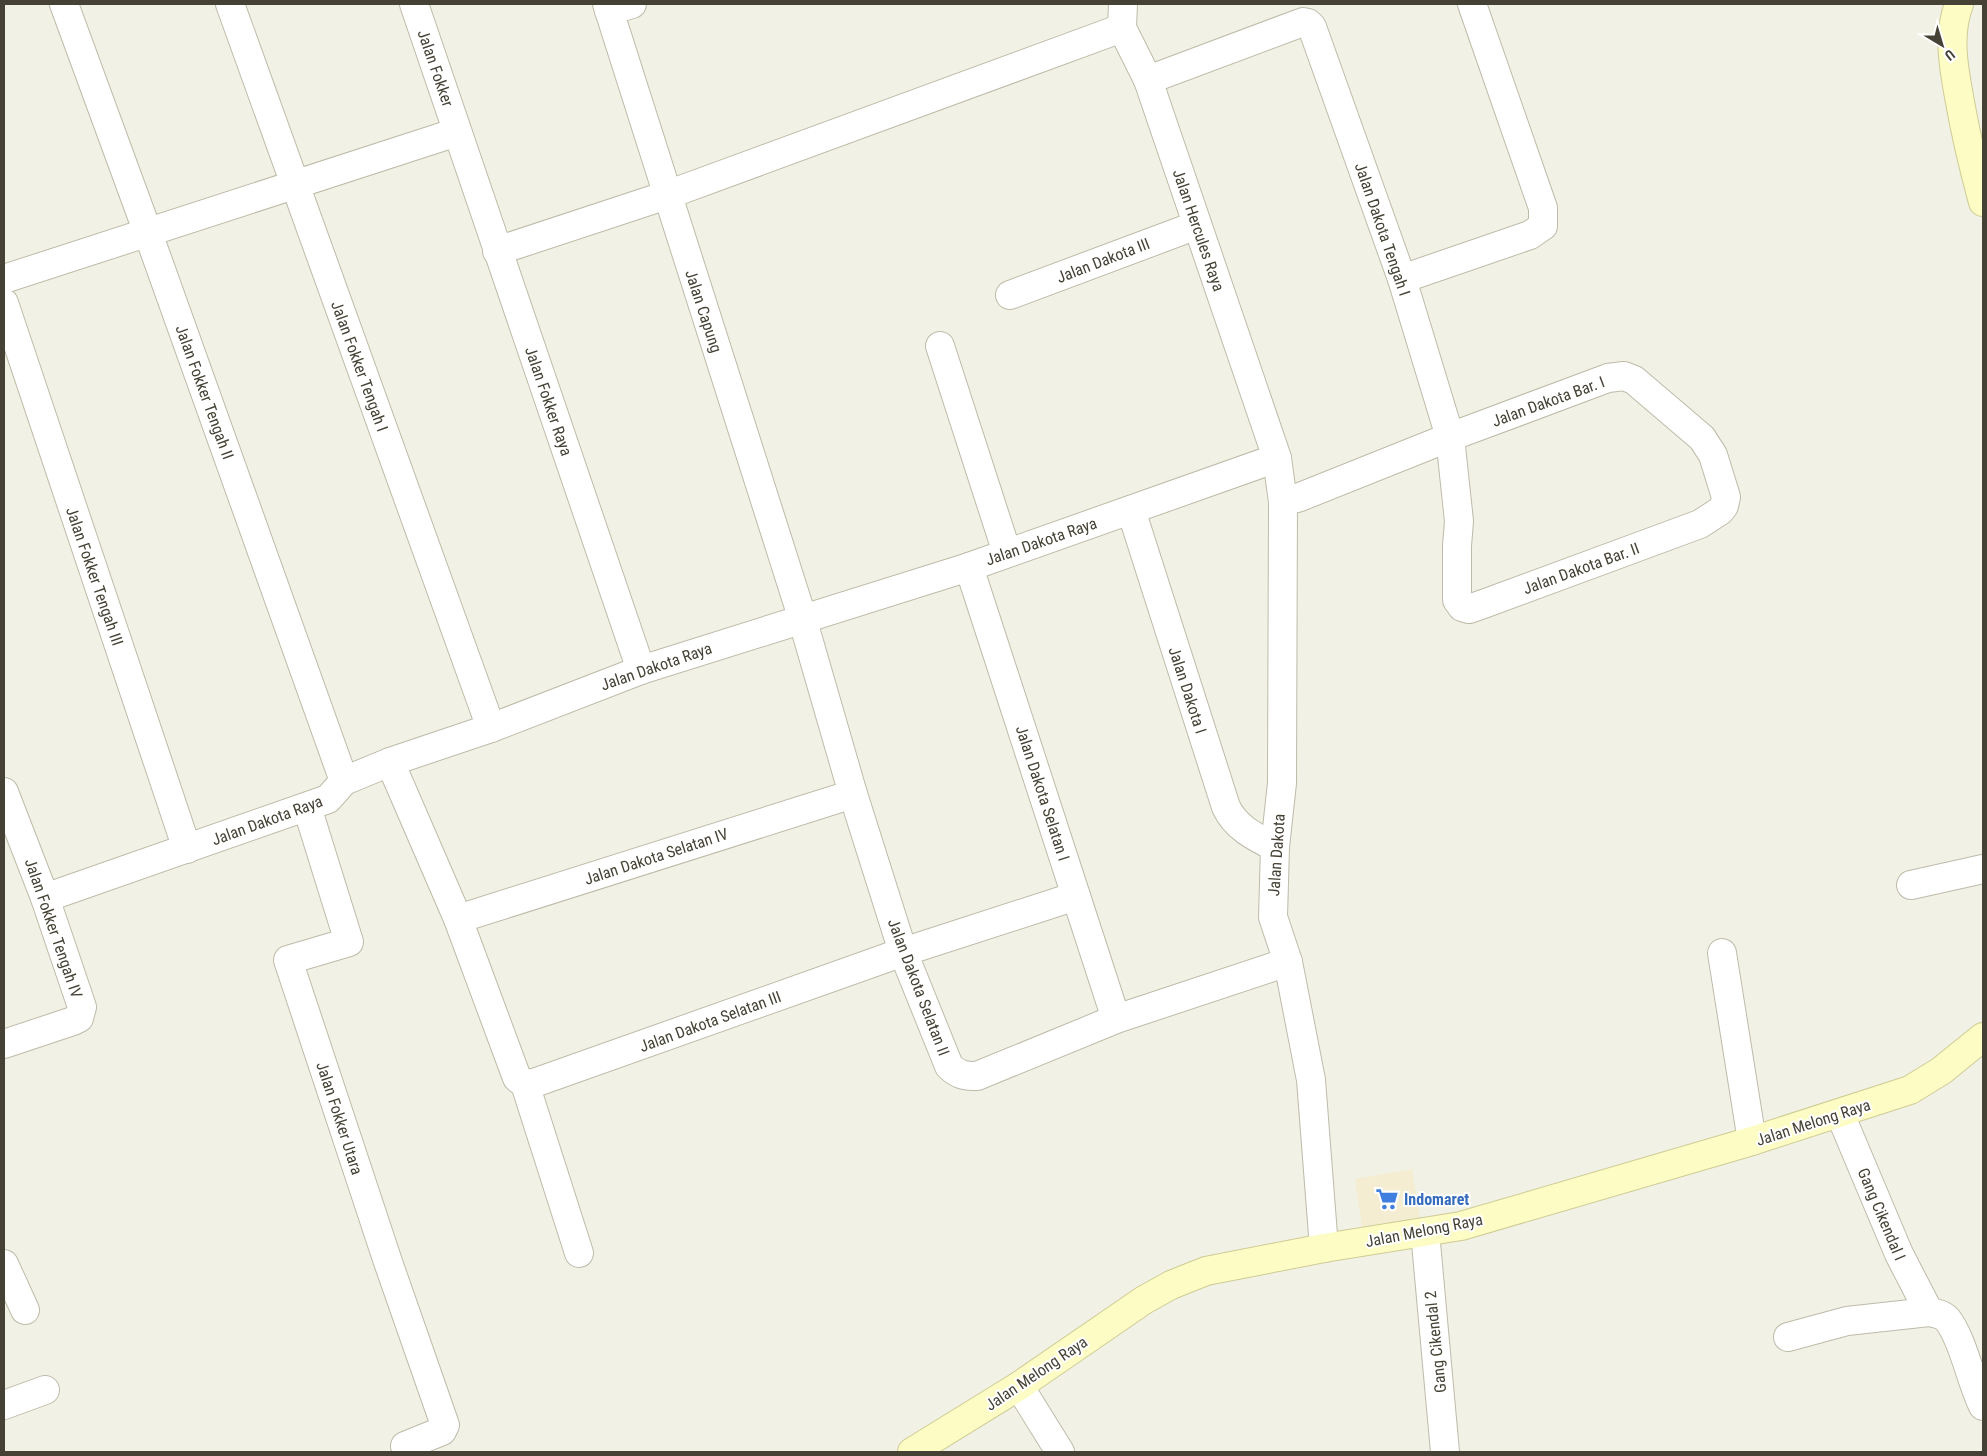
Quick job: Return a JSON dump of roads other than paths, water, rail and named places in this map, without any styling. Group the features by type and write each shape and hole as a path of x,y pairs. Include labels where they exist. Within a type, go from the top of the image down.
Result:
{"main road":[{"path":"1959,4 1955,15 1952,39 1954,69 1969,151 1983,202"},
{"name":"Jalan Melong Raya","path":"912,1452 1019,1386 1144,1300 1171,1285 1206,1272 1324,1248 1461,1226 1752,1141 1910,1090 1941,1071 1983,1037"}],"street":[{"name":"Jalan Fokker Tengah II","path":"64,4 344,781"},
{"name":"Jalan Fokker Tengah I","path":"230,4 491,728"},
{"name":"Jalan Fokker","path":"414,4 457,132"},
{"path":"1402,279 1530,235 1543,226 1543,208 1472,4"},
{"name":"Jalan Capung","path":"616,6 667,195 802,618"},
{"path":"497,251 667,195 1123,16"},
{"name":"Jalan Hercules Raya","path":"1123,16 1148,80 1277,458"},
{"name":"Jalan Dakota Tengah I","path":"1148,80 1303,22 1308,23 1312,27 1402,279 1450,437 1459,521 1457,600 1462,607"},
{"path":"4,279 457,132"},
{"name":"Jalan Fokker Raya","path":"457,132 641,670"},
{"name":"Jalan Dakota III","path":"1010,295 1197,224"},
{"name":"Jalan Fokker Tengah III","path":"4,303 187,849"},
{"path":"940,346 1007,553"},
{"name":"Jalan Dakota Bar. I","path":"1283,502 1608,378 1624,376 1634,380 1702,438 1713,455 1726,497 1724,506 1720,511 1700,524"},
{"name":"Jalan Dakota Raya","path":"45,898 328,799 344,781 390,762 491,728 641,670 969,567 1277,458"},
{"name":"Jalan Dakota","path":"1277,458 1283,502 1282,783 1275,847 1273,917 1288,962 1311,1080 1324,1248"},
{"name":"Jalan Dakota I","path":"1131,510 1226,807 1231,818 1241,828 1275,847"},
{"name":"Jalan Dakota Bar. II","path":"1462,607 1469,609 1700,524"},
{"name":"Jalan Dakota Selatan I","path":"969,567 1116,1019"},
{"name":"Jalan Dakota Selatan II","path":"802,618 853,794 903,952 949,1066 956,1072 964,1076 977,1076 1116,1019 1288,962"},
{"path":"390,762 458,919 521,1081 579,1253"},
{"name":"Jalan Fokker Tengah IV","path":"4,792 45,898 82,1007 82,1012 73,1021 4,1044"},
{"name":"Jalan Dakota Selatan IV","path":"458,919 853,794"},
{"name":"Jalan Fokker Utara","path":"306,807 349,942 288,960 388,1262 445,1425 442,1431 405,1446"},
{"path":"1911,885 1979,870"},
{"name":"Jalan Dakota Selatan III","path":"521,1081 534,1084 903,952 1076,896"},
{"path":"1722,953 1752,1141"},
{"name":"Gang Cikendal I","path":"1840,1114 1895,1247 1929,1312"},
{"name":"Gang Cikendal 2","path":"1425,1232 1445,1452"},
{"path":"4,1264 25,1310"},
{"path":"1788,1337 1847,1320 1929,1312 1937,1313 1946,1318 1954,1331 1983,1406"},
{"path":"1019,1386 1060,1452"},
{"path":"4,1405 45,1390"}],"place":[{"name":"Indomaret","path":"1387,1199"}]}
